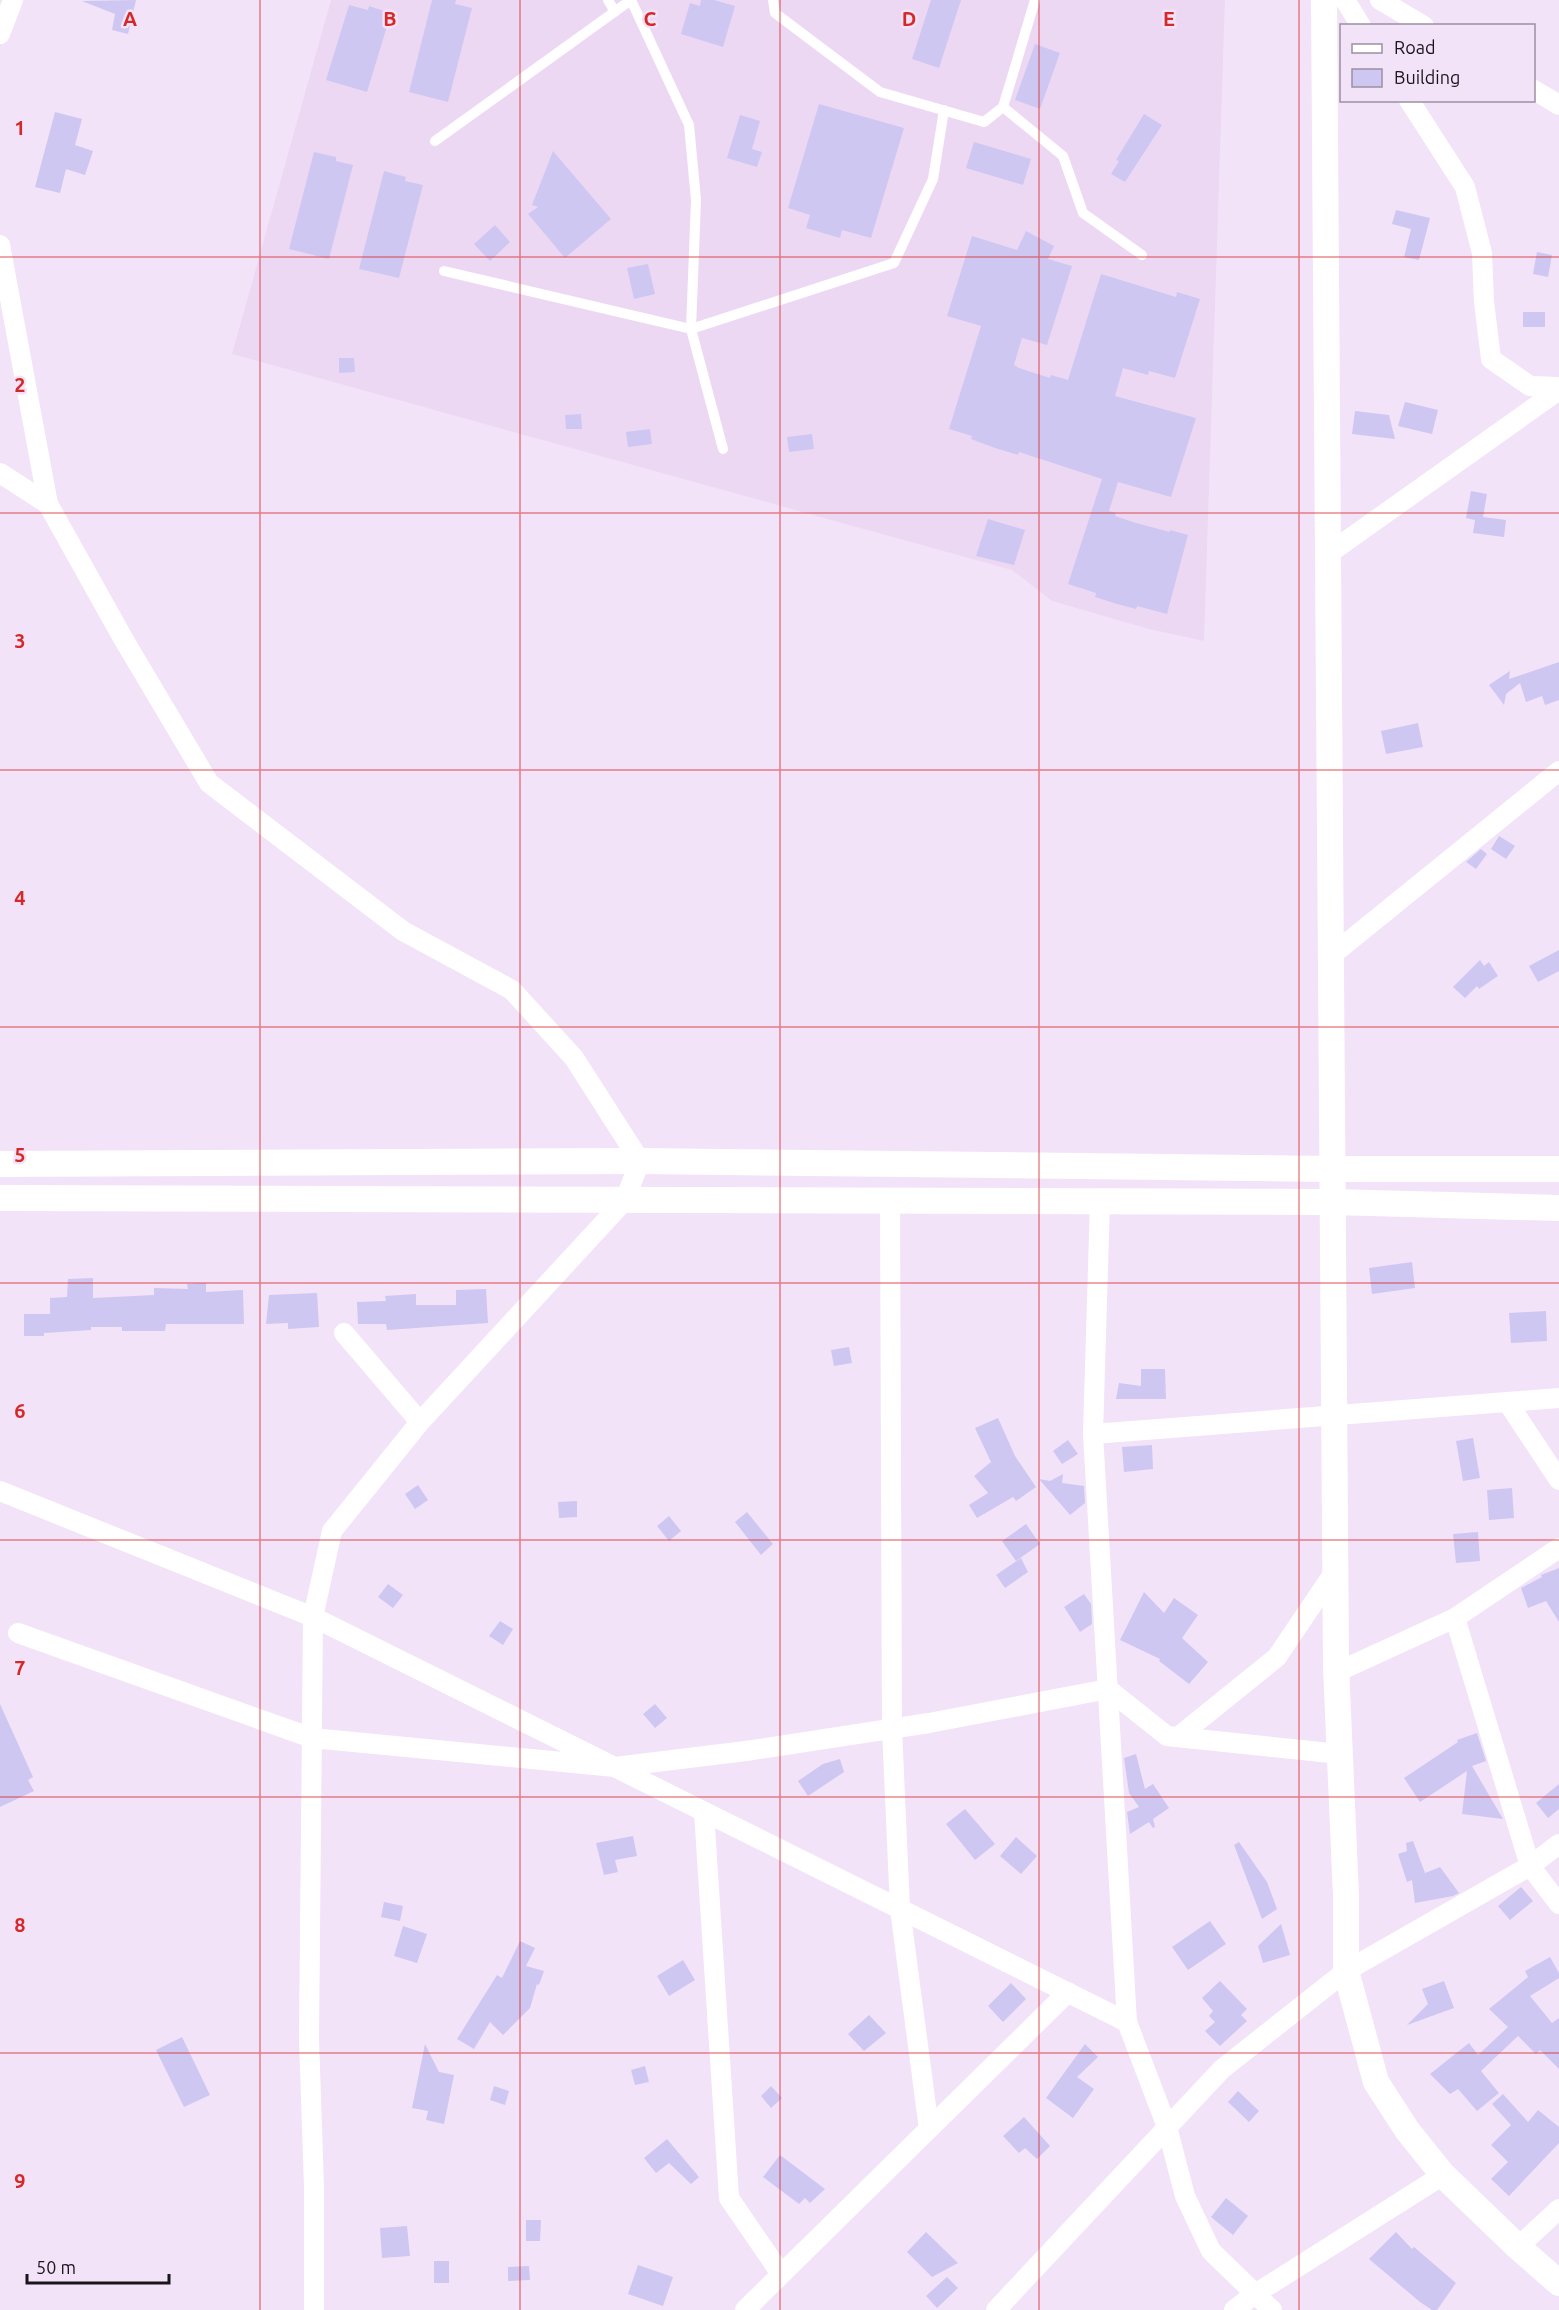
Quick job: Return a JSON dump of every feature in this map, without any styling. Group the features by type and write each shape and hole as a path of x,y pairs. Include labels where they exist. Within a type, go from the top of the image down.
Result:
{"street":[{"path":"0,34 13,0"},
{"path":"1324,0 1336,1672 1346,1896 1346,1971 1376,2082 1407,2130 1443,2175 1559,2283"},
{"path":"1345,0 1360,24"},
{"path":"1380,0 1421,24"},
{"path":"1535,91 1559,105"},
{"path":"1410,102 1465,187 1482,253 1484,302 1491,359 1530,386 1559,388"},
{"path":"0,245 48,504 124,640 209,783 403,931 512,990 574,1058 640,1161"},
{"path":"1328,554 1559,388"},
{"path":"0,473 48,504"},
{"path":"1332,955 1559,771"},
{"path":"314,2310 314,2187 309,2039 313,1617 332,1531 420,1422 625,1200 640,1161"},
{"path":"0,1164 640,1161 1332,1169 1559,1169"},
{"path":"143,1164 143,1198"},
{"path":"0,1198 1333,1202 1559,1208"},
{"path":"891,1200 892,1729 900,1909 929,2129"},
{"path":"1100,1201 1093,1434 1127,2022 1167,2127 1185,2196 1211,2251 1272,2310"},
{"path":"344,1333 420,1422"},
{"path":"1093,1434 1559,1398"},
{"path":"1508,1403 1559,1479"},
{"path":"0,1491 313,1617 1127,2022"},
{"path":"1336,1672 1455,1618 1559,1548"},
{"path":"1178,1737 1277,1657 1335,1571"},
{"path":"1455,1618 1530,1866 1559,1904"},
{"path":"18,1633 312,1738 615,1767 892,1729 1108,1689 1167,1736 1340,1754"},
{"path":"704,1812 729,2198 781,2274"},
{"path":"996,2310 1222,2068 1346,1971 1530,1866 1559,1844"},
{"path":"744,2310 1068,1992"},
{"path":"1234,2310 1255,2294 1443,2175"},
{"path":"1518,2247 1559,2209"}],"lane":[{"path":"608,0 615,12"},
{"path":"435,141 631,0 689,125 696,200 691,329 723,449"},
{"path":"773,0 775,13 880,92 984,122 1003,107 1035,0"},
{"path":"1003,107 1063,156 1083,213 1142,255"},
{"path":"444,271 691,329 894,263 933,179 944,110"}],"shaded area":[{"path":"331,0 1225,0 1204,641 1149,629 1052,601 1012,570 232,354"}],"building":[{"path":"136,0 128,34 112,30 115,14 82,1"},
{"path":"432,0 456,0 455,4 472,8 448,102 409,92"},
{"path":"701,0 714,0 735,6 723,47 681,34 690,3 700,6"},
{"path":"931,0 961,0 939,68 912,59"},
{"path":"349,5 368,10 369,6 391,13 367,92 326,80"},
{"path":"1035,44 1060,53 1040,109 1015,100"},
{"path":"819,104 904,128 871,238 842,230 840,238 806,228 810,215 788,208"},
{"path":"55,112 82,119 75,145 93,151 85,175 66,169 60,193 35,187"},
{"path":"1144,114 1162,125 1125,182 1111,174 1119,161 1116,160"},
{"path":"740,115 760,121 752,149 762,152 757,167 727,158"},
{"path":"974,142 1031,159 1023,185 966,168"},
{"path":"553,151 611,219 565,258 528,214 538,207 532,205"},
{"path":"314,152 336,157 336,161 353,165 329,259 289,249"},
{"path":"384,171 406,177 405,181 423,185 399,278 359,269"},
{"path":"1396,210 1430,218 1419,260 1404,257 1411,229 1392,224"},
{"path":"495,225 510,242 490,261 474,244"},
{"path":"1026,231 1054,246 1048,259 1072,266 1047,345 1022,338 1014,365 1019,368 1050,378 1051,375 1068,380 1101,274 1176,297 1177,292 1200,299 1175,378 1149,371 1148,375 1123,368 1115,396 1196,418 1171,497 1118,482 1109,511 1116,513 1115,516 1136,523 1188,535 1167,614 1137,606 1136,609 1117,604 1095,597 1096,593 1068,584 1102,479 1019,452 1018,455 995,448 971,439 972,436 949,429 981,326 947,316 972,236 1017,250"},
{"path":"1537,252 1552,255 1548,277 1533,274"},
{"path":"648,264 655,294 634,299 627,268"},
{"path":"1523,312 1545,312 1545,327 1523,327"},
{"path":"339,358 354,358 355,372 339,373"},
{"path":"1405,402 1438,410 1432,434 1398,426"},
{"path":"1355,411 1389,415 1395,439 1352,434"},
{"path":"581,414 582,429 566,429 565,415"},
{"path":"650,429 652,444 628,447 626,432"},
{"path":"812,434 814,449 789,452 787,437"},
{"path":"1471,491 1487,494 1483,517 1506,520 1504,537 1473,533 1475,520 1466,518"},
{"path":"988,519 1025,530 1014,565 976,556"},
{"path":"1559,662 1559,700 1545,705 1542,696 1526,702 1520,683 1506,694 1504,705 1489,685 1510,671 1509,679"},
{"path":"1418,723 1423,747 1386,754 1381,731"},
{"path":"1499,836 1515,846 1506,859 1491,849"},
{"path":"1481,849 1487,854 1476,869 1466,862"},
{"path":"1559,950 1559,971 1538,982 1529,966"},
{"path":"1480,960 1484,966 1489,962 1498,976 1479,989 1477,986 1465,998 1453,987"},
{"path":"1412,1262 1415,1288 1372,1294 1369,1268"},
{"path":"93,1278 93,1298 154,1295 154,1288 188,1289 187,1284 206,1283 206,1292 243,1290 244,1324 166,1324 165,1331 122,1331 122,1327 91,1327 91,1330 24,1336 24,1314 50,1314 50,1298 67,1297 68,1279"},
{"path":"486,1289 488,1323 387,1330 386,1324 358,1324 357,1302 386,1301 385,1296 416,1294 416,1305 456,1305 456,1290"},
{"path":"317,1293 319,1327 288,1329 288,1323 266,1324 269,1295"},
{"path":"1546,1311 1547,1341 1511,1343 1509,1313"},
{"path":"849,1347 852,1363 834,1366 831,1350"},
{"path":"1141,1369 1165,1369 1166,1399 1116,1399 1119,1383 1141,1386"},
{"path":"998,1418 1015,1456 1036,1487 1016,1501 1013,1497 977,1518 969,1505 988,1493 974,1476 991,1462 975,1428"},
{"path":"1473,1438 1480,1478 1463,1481 1456,1441"},
{"path":"1068,1440 1078,1454 1062,1464 1053,1451"},
{"path":"1152,1445 1153,1469 1124,1472 1122,1447"},
{"path":"1063,1474 1062,1483 1084,1486 1085,1503 1070,1515 1039,1479 1050,1481"},
{"path":"418,1485 428,1500 415,1509 405,1494"},
{"path":"1512,1488 1514,1518 1489,1520 1487,1490"},
{"path":"577,1501 577,1517 559,1518 558,1502"},
{"path":"747,1512 773,1544 761,1555 735,1522"},
{"path":"669,1516 681,1531 669,1541 657,1526"},
{"path":"1026,1524 1040,1544 1016,1561 1002,1541"},
{"path":"1478,1532 1480,1561 1456,1563 1453,1534"},
{"path":"1021,1558 1028,1572 1005,1588 996,1575"},
{"path":"1559,1568 1559,1622 1546,1601 1528,1608 1521,1588 1542,1577 1541,1575"},
{"path":"388,1584 403,1595 393,1608 378,1597"},
{"path":"1144,1592 1164,1613 1174,1598 1198,1615 1182,1638 1208,1662 1189,1684 1159,1661 1160,1659 1120,1640"},
{"path":"1084,1594 1091,1604 1092,1624 1080,1632 1064,1607"},
{"path":"500,1621 513,1629 503,1645 489,1636"},
{"path":"0,1704 33,1777 28,1780 34,1791 0,1807"},
{"path":"655,1704 667,1718 655,1728 643,1714"},
{"path":"1477,1733 1486,1761 1472,1766 1503,1819 1462,1814 1467,1771 1420,1802 1404,1778 1458,1742 1457,1740"},
{"path":"1136,1754 1145,1789 1153,1784 1169,1808 1153,1819 1155,1827 1153,1828 1149,1822 1130,1834 1127,1812 1139,1807 1129,1793 1124,1758"},
{"path":"840,1759 844,1772 808,1796 798,1781 823,1764"},
{"path":"1559,1784 1559,1809 1548,1818 1536,1803"},
{"path":"965,1809 995,1844 975,1860 946,1824"},
{"path":"633,1836 637,1856 615,1860 618,1872 604,1875 596,1843"},
{"path":"1016,1837 1037,1856 1021,1874 1000,1856"},
{"path":"1413,1841 1425,1873 1440,1867 1459,1893 1415,1903 1412,1880 1407,1882 1398,1854 1407,1851 1406,1843"},
{"path":"1239,1842 1267,1882 1277,1909 1262,1919 1234,1845"},
{"path":"1521,1887 1533,1901 1510,1920 1498,1906"},
{"path":"384,1902 403,1906 400,1921 381,1917"},
{"path":"1210,1921 1226,1944 1188,1970 1172,1947"},
{"path":"1281,1924 1290,1955 1263,1963 1258,1946"},
{"path":"403,1926 427,1934 417,1963 394,1956"},
{"path":"520,1941 535,1948 526,1966 544,1971 539,1985 537,1984 530,2008 503,2035 490,2022 474,2049 457,2039 497,1975 502,1978"},
{"path":"1550,1957 1559,1973 1559,1978 1530,1996 1552,2023 1559,2018 1559,2069 1540,2050 1536,2054 1518,2036 1481,2071 1499,2093 1477,2111 1458,2089 1450,2094 1430,2074 1469,2043 1478,2055 1508,2027 1489,2009 1528,1977 1525,1971"},
{"path":"683,1960 695,1980 669,1996 657,1976"},
{"path":"1220,1981 1247,2009 1241,2015 1247,2021 1220,2046 1205,2031 1215,2022 1209,2016 1213,2011 1202,1998"},
{"path":"1444,1981 1454,2008 1407,2025 1428,2004 1422,1989"},
{"path":"1011,1983 1026,1999 1003,2022 988,2006"},
{"path":"869,2015 886,2033 864,2051 848,2034"},
{"path":"182,2037 210,2095 184,2107 156,2050"},
{"path":"425,2044 439,2072 454,2075 444,2124 426,2120 428,2111 412,2108"},
{"path":"1085,2044 1098,2057 1077,2077 1094,2089 1073,2118 1046,2098"},
{"path":"645,2066 649,2082 635,2085 631,2070"},
{"path":"494,2086 509,2091 505,2105 490,2100"},
{"path":"771,2086 782,2098 771,2108 761,2096"},
{"path":"1238,2091 1259,2111 1249,2122 1228,2102"},
{"path":"1503,2094 1528,2122 1538,2110 1559,2127 1559,2143 1509,2196 1491,2179 1508,2162 1491,2145 1511,2125 1492,2104"},
{"path":"1024,2117 1050,2146 1037,2159 1025,2148 1019,2153 1003,2136"},
{"path":"667,2139 699,2177 691,2184 669,2163 656,2173 644,2158"},
{"path":"780,2155 825,2189 810,2203 805,2198 799,2204 763,2177"},
{"path":"1226,2198 1248,2216 1233,2235 1211,2217"},
{"path":"526,2220 541,2220 540,2241 526,2241"},
{"path":"407,2226 410,2256 382,2258 380,2228"},
{"path":"926,2232 958,2263 932,2277 907,2252"},
{"path":"1396,2232 1412,2249 1414,2247 1456,2283 1437,2310 1432,2310 1420,2302 1369,2259"},
{"path":"434,2261 449,2261 449,2283 434,2283"},
{"path":"638,2265 673,2277 663,2306 628,2294"},
{"path":"529,2266 530,2280 508,2281 508,2267"},
{"path":"947,2277 958,2288 937,2308 926,2296"}]}
